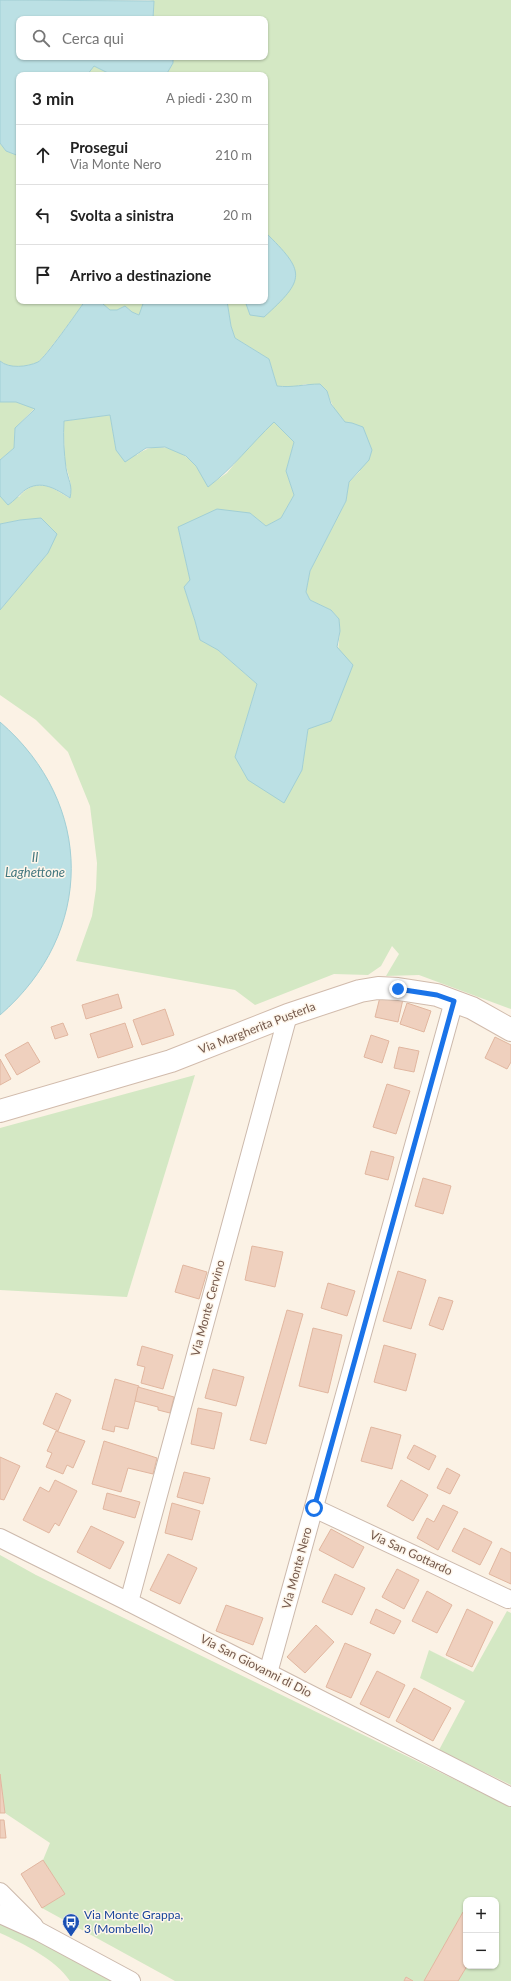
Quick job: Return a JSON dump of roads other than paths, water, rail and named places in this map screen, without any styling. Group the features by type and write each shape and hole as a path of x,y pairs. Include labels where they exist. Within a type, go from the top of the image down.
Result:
{"street":[{"name":"Via Margherita Pusterla","path":"0,1111 171,1061 288,1015 360,991 378,988 437,995 472,1008 511,1030"},
{"name":"Via Monte Nero","path":"268,1673 454,1001"},
{"name":"Via Monte Cervino","path":"129,1602 288,1015"},
{"name":"Via San Gottardo","path":"314,1508 508,1598"},
{"name":"Via San Giovanni di Dio","path":"0,1538 129,1602 511,1797"},
{"path":"0,1892 42,1933"},
{"path":"0,1914 42,1933 131,1981"}],"water":[{"path":"0,0 154,1 153,16 16,16 16,60 173,60 173,63 168,72 106,72 94,66 89,72 16,72 16,155 6,151 0,143"},
{"path":"268,235 288,257 294,266 296,275 294,284 278,304 264,317 250,315 246,304 268,304"},
{"path":"83,304 103,304 110,310 117,310 125,306 132,312 139,315 143,304 227,304 231,326 235,338 269,359 277,386 288,387 320,384 327,391 331,404 345,422 363,427 372,450 369,460 349,482 346,501 310,571 306,592 310,600 331,610 339,619 340,631 337,647 353,665 331,721 308,729 302,770 284,803 248,780 235,757 257,684 218,650 200,640 184,587 190,580 178,527 217,509 250,513 266,526 281,518 294,495 286,471 294,442 274,422 234,464 208,487 196,466 186,456 165,447 146,448 125,462 116,450 110,415 64,421 64,450 66,468 71,486 70,498 48,486 37,485 25,490 8,505 0,496 0,460 14,448 15,428 35,409 16,402 0,402 0,361 4,364 13,366 29,365 42,359"},
{"path":"41,518 57,534 48,553 0,610 0,524"},
{"name":"Il Laghettone","path":"0,722 31,755 53,791 67,829 71,868 67,908 53,946 31,982 0,1015"}],"place":[{"name":"Via Monte Grappa, 3 (Mombello)","path":"71,1937"}]}
